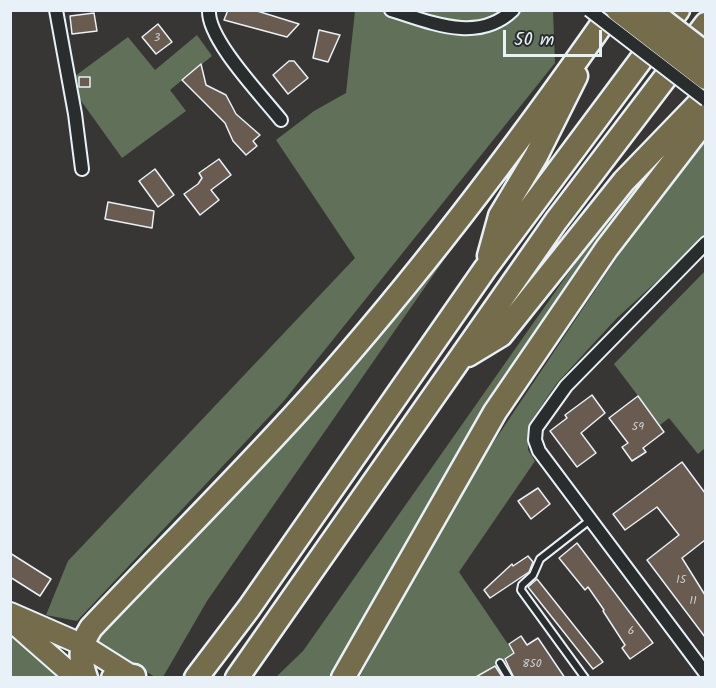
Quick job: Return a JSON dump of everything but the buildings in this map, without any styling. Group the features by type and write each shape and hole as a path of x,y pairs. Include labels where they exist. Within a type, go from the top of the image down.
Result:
{"highway":[{"path":"86,678 82,665 81,644 91,628 257,455 351,351 436,249 612,10"},
{"path":"618,10 705,78"},
{"path":"649,10 705,54"},
{"path":"196,678 249,608 485,269 678,10"},
{"path":"237,678 556,221 705,24"},
{"path":"485,269 500,216 536,156 594,36"},
{"path":"459,360 501,335 617,189 705,96"},
{"path":"343,678 495,412 607,248 705,119"}],"main road":[{"path":"10,613 81,644 128,677"},
{"path":"10,620 76,678"}],"street":[{"path":"56,10 75,114 82,169"},
{"path":"209,10 208,18 217,40 281,120"},
{"path":"391,10 454,29 486,26 506,17 513,10"},
{"path":"589,10 705,100"},
{"path":"705,243 590,358 560,393 536,428 534,440 539,451 705,674"}],"lane":[{"path":"585,678 521,590 522,585 533,575 540,559 590,520"},
{"path":"500,663 509,678"}],"green space":[{"path":"355,11 553,11 555,63 283,402 77,621 46,615 68,561 355,258 276,140 314,111 346,93"},
{"path":"197,35 212,56 170,90 186,111 122,158 74,91 71,79 128,37 155,70"},
{"path":"705,134 705,237 617,318 557,383 529,424 528,450 535,461 459,572 514,653 475,677 359,678 471,476 642,220"},
{"path":"655,162 661,167 333,677 275,678 303,651 600,228"},
{"path":"459,229 464,231 207,601 163,677 155,677 93,640"},
{"path":"705,271 705,448 698,454 669,418 660,425 614,364"},
{"path":"10,634 58,677 11,677"}]}
